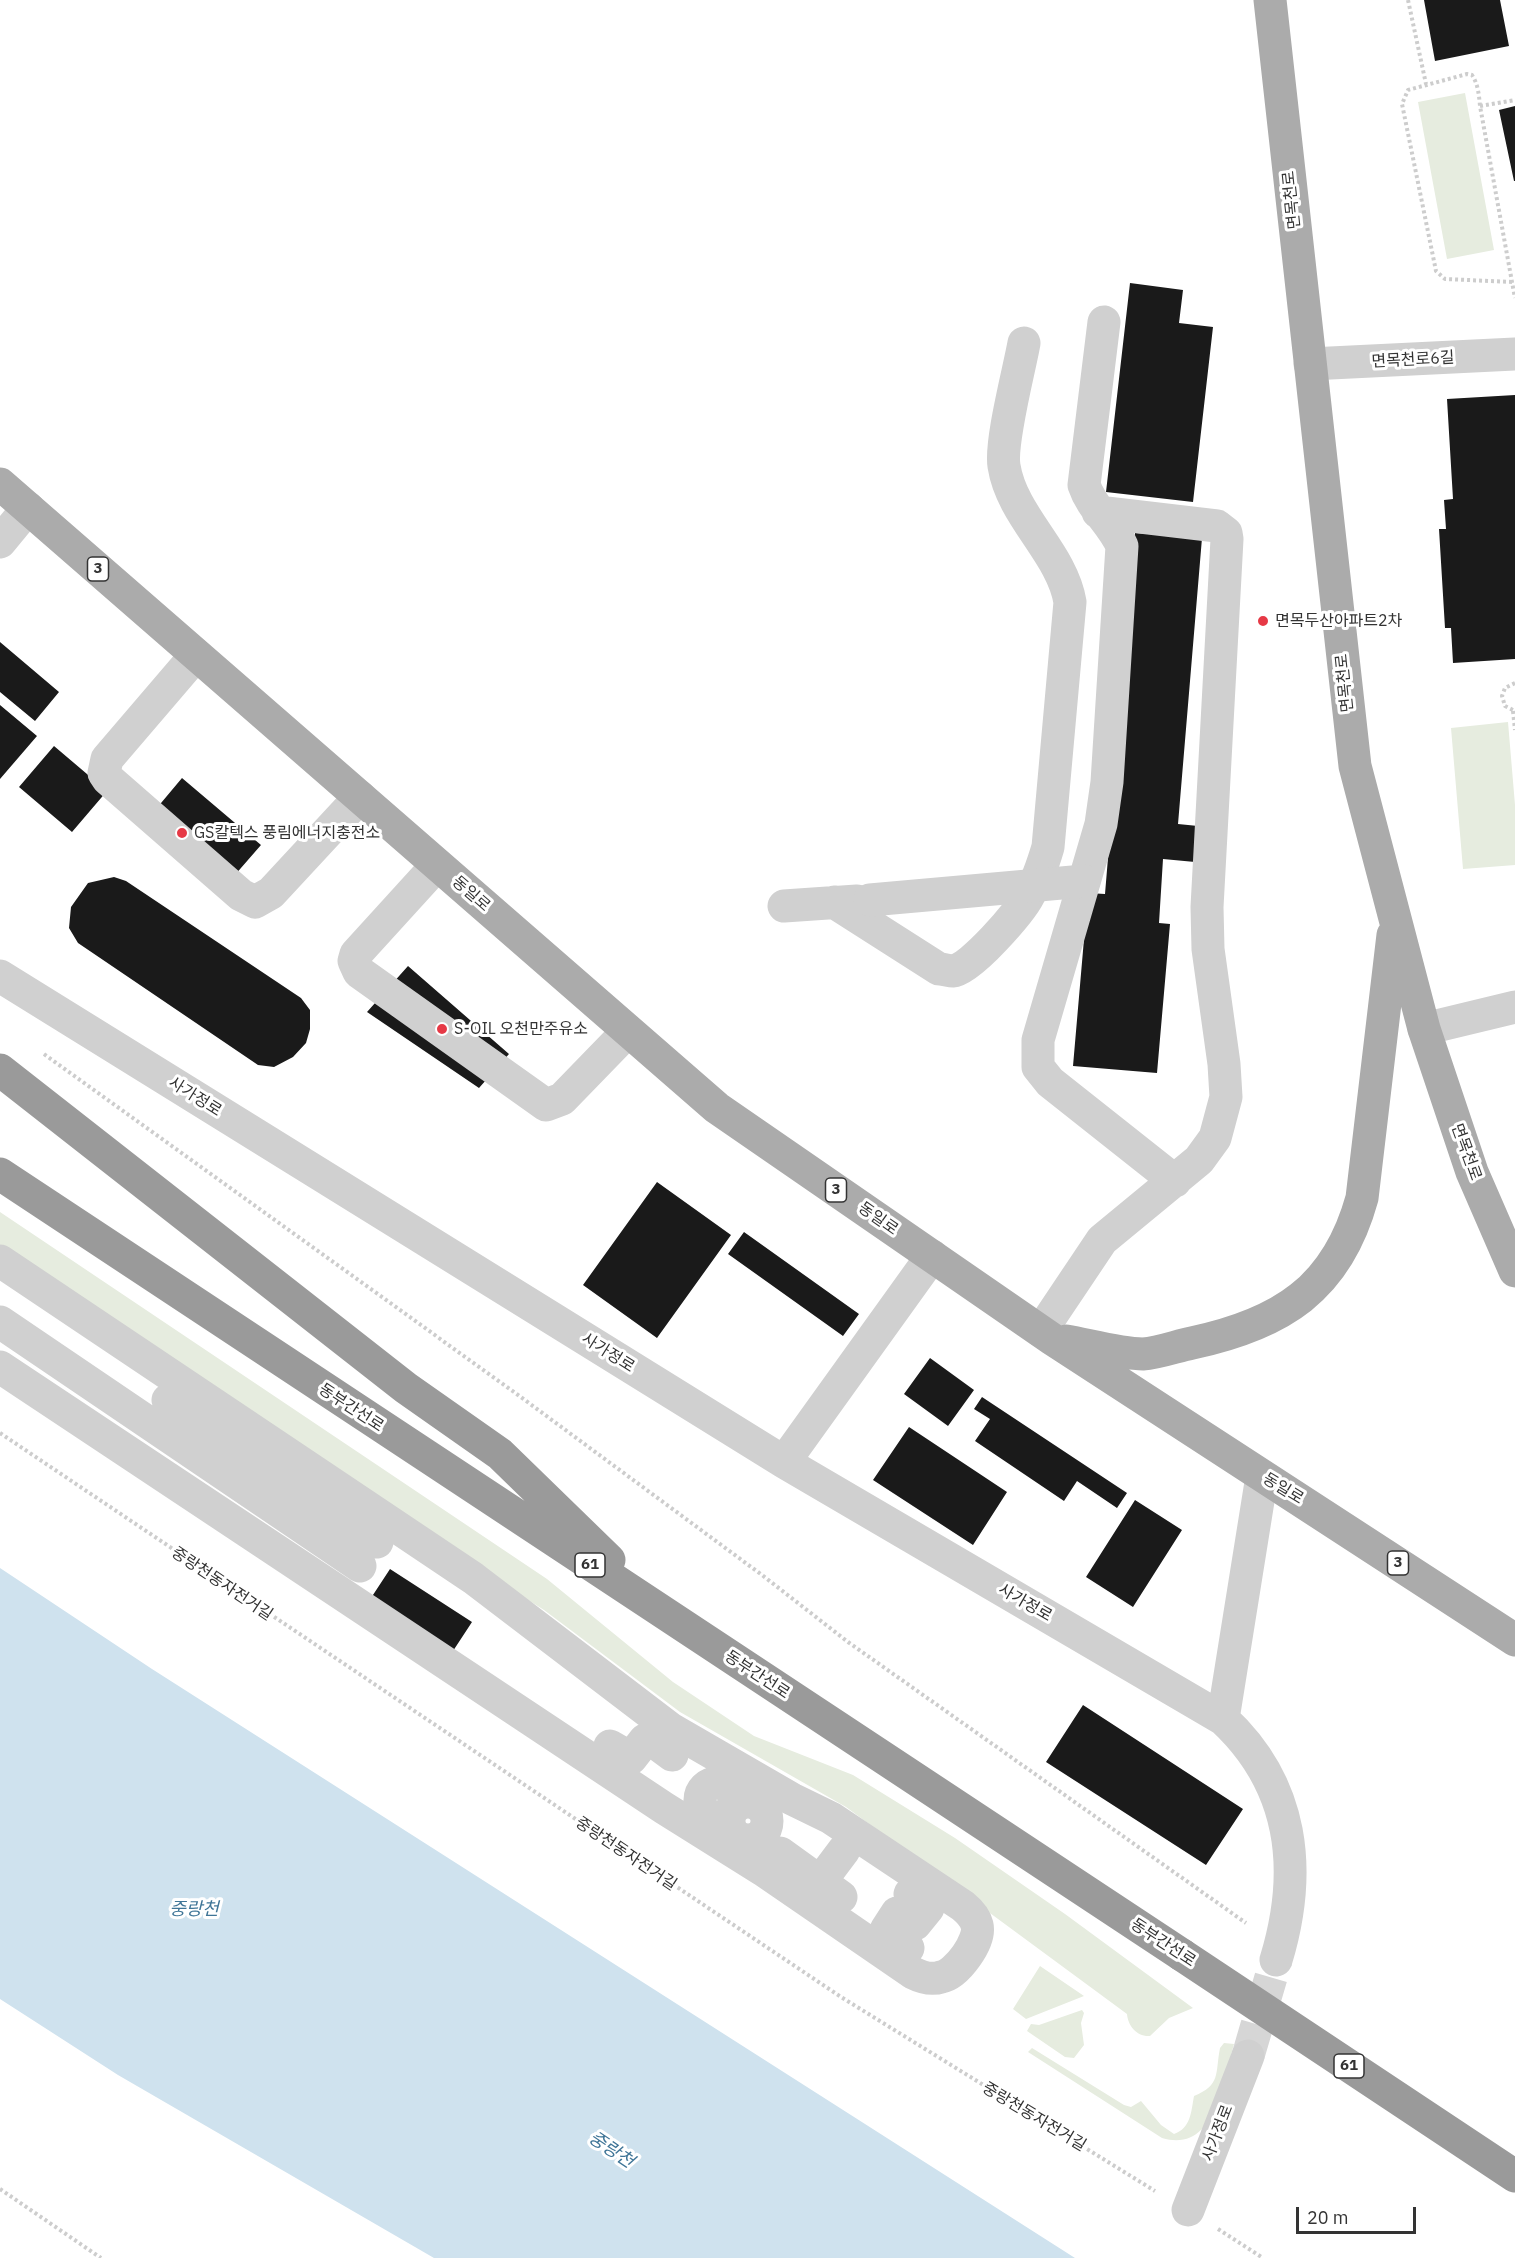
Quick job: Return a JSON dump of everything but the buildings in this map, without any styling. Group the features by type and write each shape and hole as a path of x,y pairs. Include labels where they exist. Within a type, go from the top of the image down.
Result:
{"highway":[{"path":"0,1070 406,1388 500,1454 664,1614"},
{"name":"동부간선로","path":"0,1174 1515,2176"}],"main road":[{"name":"면목천로","path":"1270,0 1355,766 1424,1029 1472,1172 1515,1272"},
{"name":"동일로","path":"0,484 717,1108 1047,1335 1515,1640"},
{"path":"1047,1335 1143,1354 1213,1339 1277,1315 1308,1294 1333,1266 1353,1230 1362,1198 1395,918"}],"street":[{"path":"1104,322 1084,485 1089,501 1116,532 1122,546 1107,782 1099,833 1038,1040 1038,1067 1050,1082 1175,1181"},
{"path":"834,902 939,969 954,971 970,963 1018,911 1028,898 1042,867 1048,847 1070,602 1067,583 1009,485 1003,465 1024,343"},
{"name":"면목천로6길","path":"1310,364 1515,354"},
{"path":"0,542 28,508"},
{"path":"1047,1335 1102,1240 1199,1160 1215,1138 1226,1097 1224,1064 1208,949 1207,907 1226,533 1217,526 1098,512"},
{"path":"196,655 107,759 104,772 108,779 241,895 255,902 271,893 360,797"},
{"path":"437,865 356,954 354,961 359,972 546,1105 552,1105 562,1099 628,1031"},
{"path":"784,906 1084,881"},
{"name":"사가정로","path":"0,976 784,1461 1223,1719 1260,1763 1283,1809 1291,1878 1278,1954"},
{"path":"1424,1029 1515,1007"},
{"path":"784,1461 932,1256"},
{"path":"0,1261 283,1464 368,1554 0,1322"},
{"path":"0,1286 283,1464 504,1599 671,1729 792,1799 831,1818 963,1906 972,1914 978,1930 966,1956 942,1977 924,1978 913,1973 763,1870 664,1808 0,1367"},
{"path":"1223,1719 1272,1481"},
{"path":"610,1746 631,1758 645,1740 650,1738 686,1777 726,1785 733,1794 731,1811"},
{"path":"820,1882 844,1850"},
{"path":"780,1853 869,1917"},
{"path":"908,1948 886,1930 897,1913 901,1913 915,1924 927,1911 928,1908 910,1894"},
{"name":"사가정로","path":"1188,2210 1248,2056"}],"path":[{"path":"1408,0 1426,84"},
{"path":"1512,282 1445,279 1436,271 1402,104 1408,90 1472,75 1477,86 1515,298"},
{"path":"1480,106 1515,100"},
{"path":"1515,683 1505,688 1502,696 1505,706 1514,711 1515,730"},
{"path":"39,1049 524,1399 762,1575 848,1642 1278,1954"},
{"name":"중랑천동자전거길","path":"0,1433 841,1997 1263,2258"},
{"path":"0,2189 101,2258"}],"shaded area":[{"path":"1465,93 1494,250 1447,259 1418,102"},
{"path":"1508,722 1515,805 1515,865 1463,869 1451,728"},
{"path":"0,1212 547,1579 673,1682 754,1736 853,1775 955,1838 1065,1914 1193,2008 1169,2018 1150,2036 1137,2033 1131,2026 1127,2014 846,1807 680,1712 544,1610 433,1540 220,1391 0,1245"},
{"path":"1040,1966 1084,1996 1026,2019 1013,2009"},
{"path":"1082,2010 1084,2013 1081,2023 1084,2045 1074,2058 1065,2057 1027,2031 1031,2024 1039,2025"},
{"path":"1224,2043 1234,2044 1221,2094 1214,2111 1206,2125 1195,2135 1180,2140 1162,2138 1028,2052 1032,2048 1124,2105 1131,2107 1141,2101 1161,2125 1174,2134 1187,2124 1194,2096 1209,2088 1213,2083 1220,2048"}],"water":[{"name":"중랑천","path":"0,1568 152,1669 1075,2258 434,2258 118,2075 0,1999"}],"tunnel":[{"path":"1248,2056 1276,1960"}],"place":[{"name":"면목두산아파트2차","path":"1263,621"},
{"name":"GS칼텍스 풍림에너지충전소","path":"182,833"},
{"name":"S-OIL 오천만주유소","path":"442,1029"}]}
